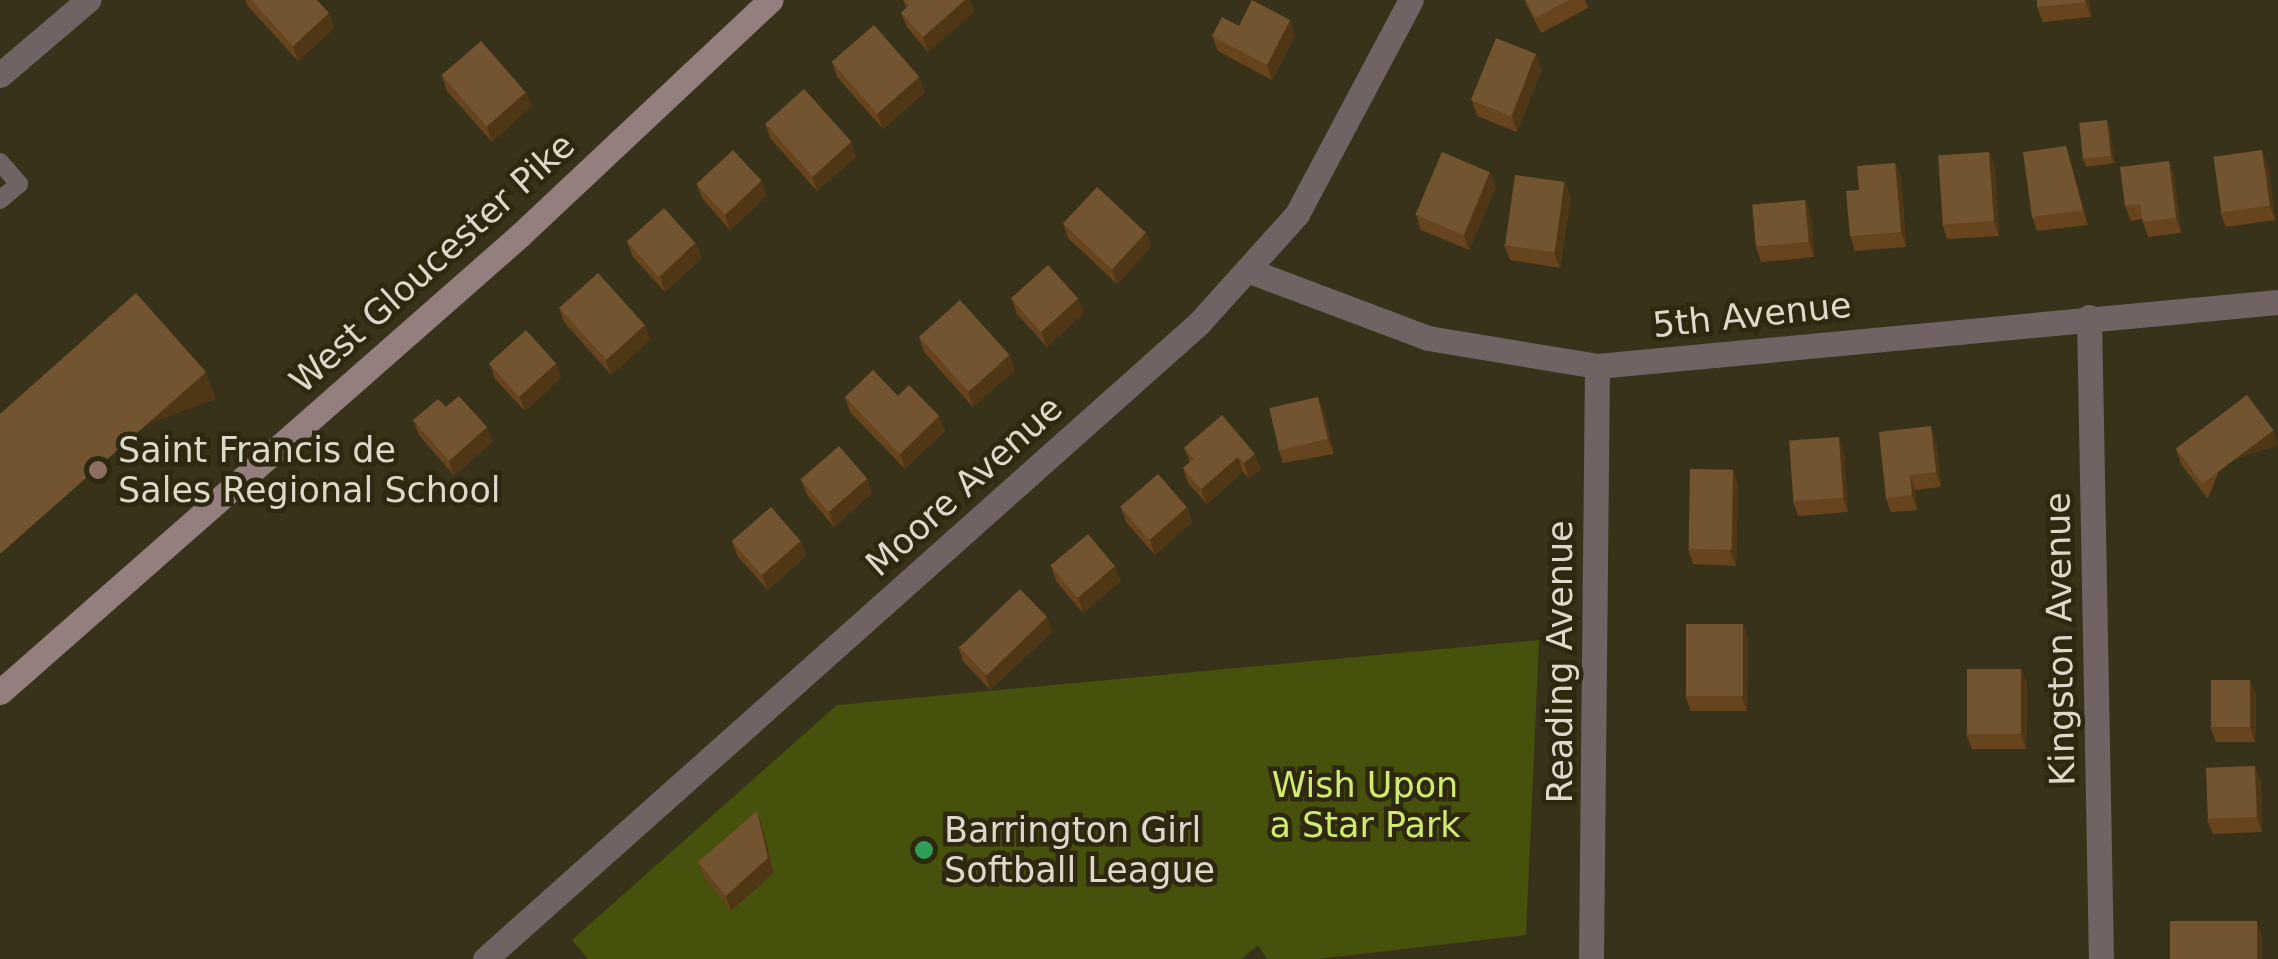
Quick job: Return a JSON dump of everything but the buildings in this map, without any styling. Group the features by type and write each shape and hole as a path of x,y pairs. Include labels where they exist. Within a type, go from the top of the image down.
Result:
{"main road":[{"name":"West Gloucester Pike","path":"0,692 518,236 770,0"}],"street":[{"path":"0,74 88,0"},
{"name":"Moore Avenue","path":"485,959 1199,324 1297,214 1411,0"},
{"name":"5th Avenue","path":"1247,270 1428,338 1597,366 2278,302"},
{"name":"Kingston Avenue","path":"2089,317 2100,959"},
{"name":"Reading Avenue","path":"1591,959 1597,366"}],"lane":[{"path":"0,162 19,184 0,200"}],"green space":[{"name":"Wish Upon a Star Park","path":"1539,640 1526,935 1317,959 1267,959 1258,945 1241,959 588,959 572,940 837,705"}],"place":[{"name":"Saint Francis de Sales Regional School","path":"98,470"},
{"name":"Barrington Girl Softball League","path":"924,850"}]}
